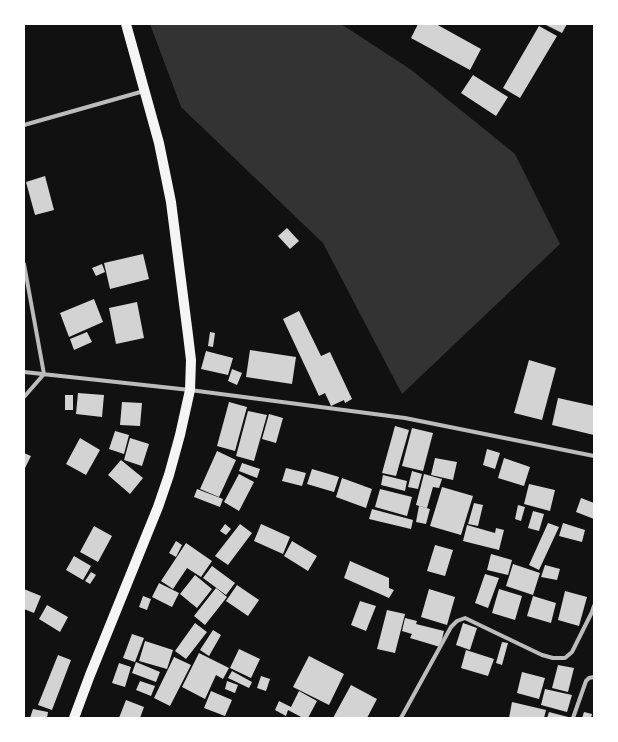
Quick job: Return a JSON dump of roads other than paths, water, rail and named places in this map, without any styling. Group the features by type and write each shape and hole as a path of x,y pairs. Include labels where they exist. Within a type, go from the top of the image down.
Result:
{"main road":[{"path":"74,718 158,507 180,435 190,390 191,360 171,202 158,143 126,24"}],"street":[{"path":"24,125 144,91"},
{"path":"24,264 44,374"},
{"path":"24,372 190,390 405,418 594,456"},
{"path":"24,397 44,374"},
{"path":"402,718 452,627 457,621 465,618 542,655 553,658 565,658 572,652 594,606"},
{"path":"573,718 586,681 589,678 594,677"}]}
